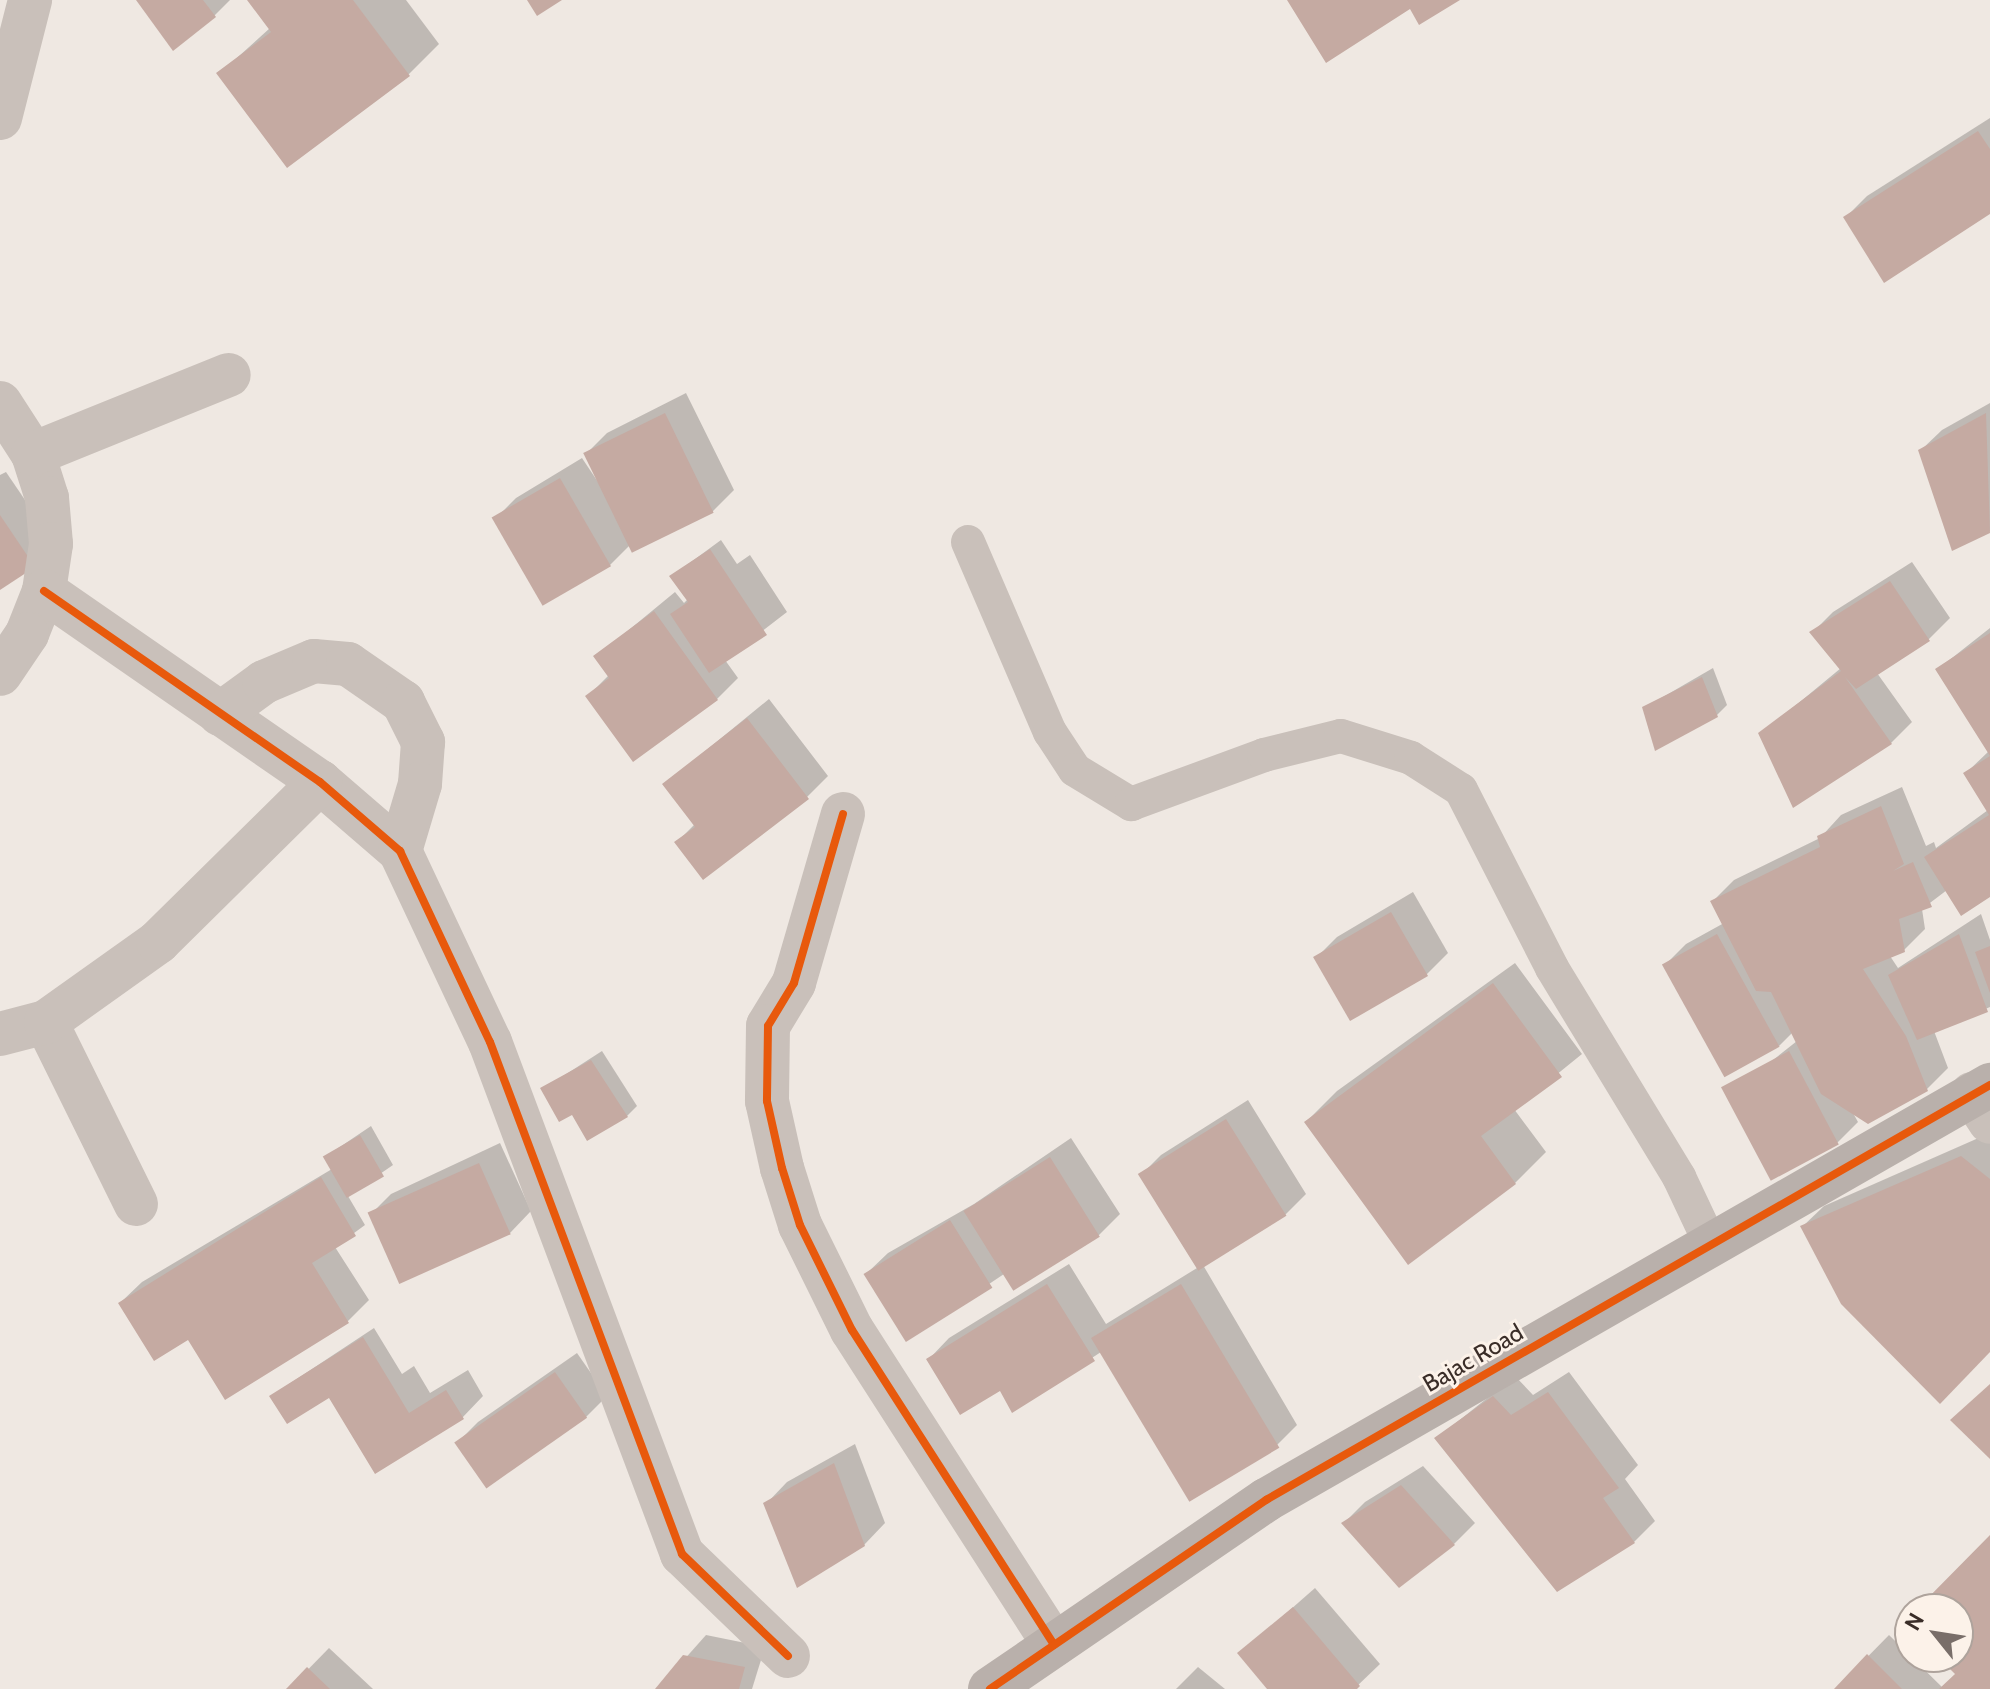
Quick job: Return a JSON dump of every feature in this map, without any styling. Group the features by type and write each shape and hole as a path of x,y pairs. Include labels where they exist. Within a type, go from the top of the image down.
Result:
{"street":[{"path":"0,118 30,0"},
{"path":"33,454 229,375"},
{"path":"0,403 33,454 47,498 51,544 44,591 27,634 0,674"},
{"path":"44,591 320,782 400,851 490,1042 682,1554 788,1656"},
{"path":"220,714 264,682 314,661 348,664 403,702 423,742 420,784 400,851"},
{"path":"0,1034 46,1022 158,942 320,782"},
{"path":"843,814 794,983 768,1026 767,1101 782,1168 800,1225 852,1330 1054,1645"},
{"path":"46,1022 136,1204"},
{"name":"Bajac Road","path":"990,1689 1266,1500 1711,1245 1984,1101"}],"lane":[{"path":"968,542 1050,732 1075,770 1131,804 1264,755 1341,736 1411,758 1461,790 1552,968 1679,1177 1711,1245"}],"building":[{"path":"136,0 203,0 216,17 173,51"},
{"path":"247,0 353,0 410,76 287,168 216,73 271,32"},
{"path":"527,0 562,0 537,16"},
{"path":"1287,0 1460,0 1419,25 1410,9 1326,63"},
{"path":"1978,131 1990,149 1990,214 1884,283 1843,217"},
{"path":"665,413 714,513 632,553 583,453"},
{"path":"1986,413 1990,533 1952,551 1918,450"},
{"path":"560,478 611,566 543,606 492,518"},
{"path":"0,515 35,567 0,590"},
{"path":"710,549 767,635 709,673 670,614 688,602 669,576"},
{"path":"1890,581 1930,641 1856,689 1845,677 1892,744 1793,808 1758,733 1841,671 1809,632"},
{"path":"654,611 718,700 633,762 585,696 609,678 593,656"},
{"path":"1990,633 1990,756 1935,669"},
{"path":"1702,677 1718,717 1655,751 1642,707"},
{"path":"747,718 809,799 703,880 674,842 695,827 662,784"},
{"path":"1990,756 1990,897 1961,916 1924,857 1989,815 1963,773"},
{"path":"1881,806 1904,864 1893,871 1913,862 1932,907 1899,919 1905,952 1863,969 1906,1036 1928,1091 1868,1124 1821,1094 1771,992 1756,991 1710,901 1820,847 1817,836"},
{"path":"1391,912 1428,976 1350,1021 1313,957"},
{"path":"1717,934 1780,1047 1724,1077 1662,965"},
{"path":"1959,934 1988,1012 1917,1040 1888,975"},
{"path":"1990,946 1990,993 1975,952"},
{"path":"1493,983 1562,1077 1481,1136 1516,1184 1408,1265 1304,1122"},
{"path":"1789,1051 1839,1145 1771,1181 1721,1087"},
{"path":"591,1060 628,1117 587,1141 572,1115 559,1122 540,1088"},
{"path":"1226,1119 1286,1216 1198,1271 1138,1174"},
{"path":"360,1135 384,1177 347,1198 323,1156"},
{"path":"1961,1156 1990,1179 1990,1352 1940,1404 1841,1304 1800,1226"},
{"path":"1050,1157 1100,1237 1013,1291 963,1211"},
{"path":"479,1163 511,1234 399,1284 368,1213"},
{"path":"321,1177 356,1236 312,1263 349,1323 225,1400 188,1340 154,1361 118,1303"},
{"path":"950,1220 992,1288 906,1342 863,1274"},
{"path":"1047,1284 1095,1361 1012,1413 1000,1391 960,1415 926,1359"},
{"path":"1181,1284 1279,1448 1189,1502 1091,1338"},
{"path":"363,1337 409,1413 446,1390 464,1419 375,1474 329,1398 287,1424 269,1396"},
{"path":"555,1372 587,1418 486,1488 454,1443"},
{"path":"1990,1384 1990,1459 1950,1420"},
{"path":"1548,1392 1619,1488 1603,1498 1635,1543 1557,1592 1434,1438 1493,1396 1511,1415"},
{"path":"834,1463 865,1546 797,1588 763,1503"},
{"path":"1401,1485 1455,1545 1399,1588 1341,1523"},
{"path":"1990,1535 1990,1689 1939,1689 1954,1673 1974,1673 1974,1593 1933,1593"},
{"path":"1293,1607 1360,1686 1357,1689 1267,1689 1237,1653"},
{"path":"1867,1654 1902,1689 1834,1689"},
{"path":"683,1655 745,1667 739,1689 655,1689"},
{"path":"307,1667 330,1689 286,1689"}],"cycle path":[{"path":"44,591 320,782 400,851 490,1042 682,1554 788,1656"},
{"path":"843,814 794,983 768,1026 767,1101 782,1168 800,1225 852,1330 1054,1645"},
{"path":"990,1689 1266,1500 1990,1085"}]}
